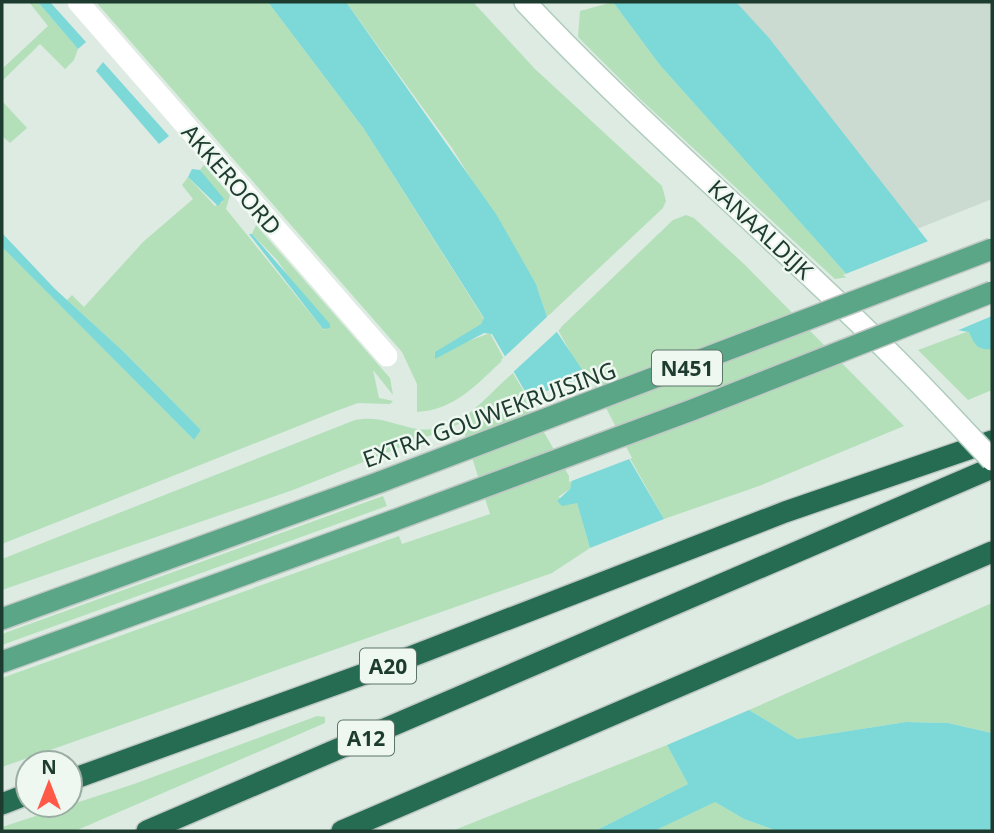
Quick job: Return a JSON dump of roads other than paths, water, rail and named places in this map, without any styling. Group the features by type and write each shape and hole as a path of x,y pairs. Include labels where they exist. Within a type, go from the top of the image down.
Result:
{"highway":[{"name":"A20","path":"84,775 392,664 785,512 992,441"},
{"name":"A12","path":"147,831 992,468"},
{"path":"342,831 992,552"}],"main road":[{"name":"AKKEROORD","path":"78,2 387,356"},
{"name":"KANAALDIJK","path":"525,2 649,125 817,280 992,460"},
{"name":"EXTRA GOUWEKRUISING","path":"2,619 380,482 992,249"},
{"name":"N451","path":"2,662 692,410 992,292"}],"water":[{"path":"38,2 50,2 86,42 78,49"},
{"path":"268,2 346,2 496,214 536,284 547,317 583,371 614,433 664,519 590,548 577,503 562,506 557,501 570,489 573,475 492,334 484,333 435,359 435,352 481,324 484,318 364,129"},
{"path":"613,2 736,2 769,38 930,244 849,277 659,64"},
{"path":"103,62 169,136 159,144 96,71"},
{"path":"192,169 200,170 224,199 218,206 188,177"},
{"path":"2,233 55,289 124,352 201,430 194,440 2,247"},
{"path":"249,234 252,234 330,324 330,328 323,329"},
{"path":"992,281 992,349 983,349 977,346 969,332 957,330"},
{"path":"749,710 797,739 906,722 948,723 992,733 992,831 777,831 744,819 715,802 654,831 595,831 688,784 667,745"}]}
